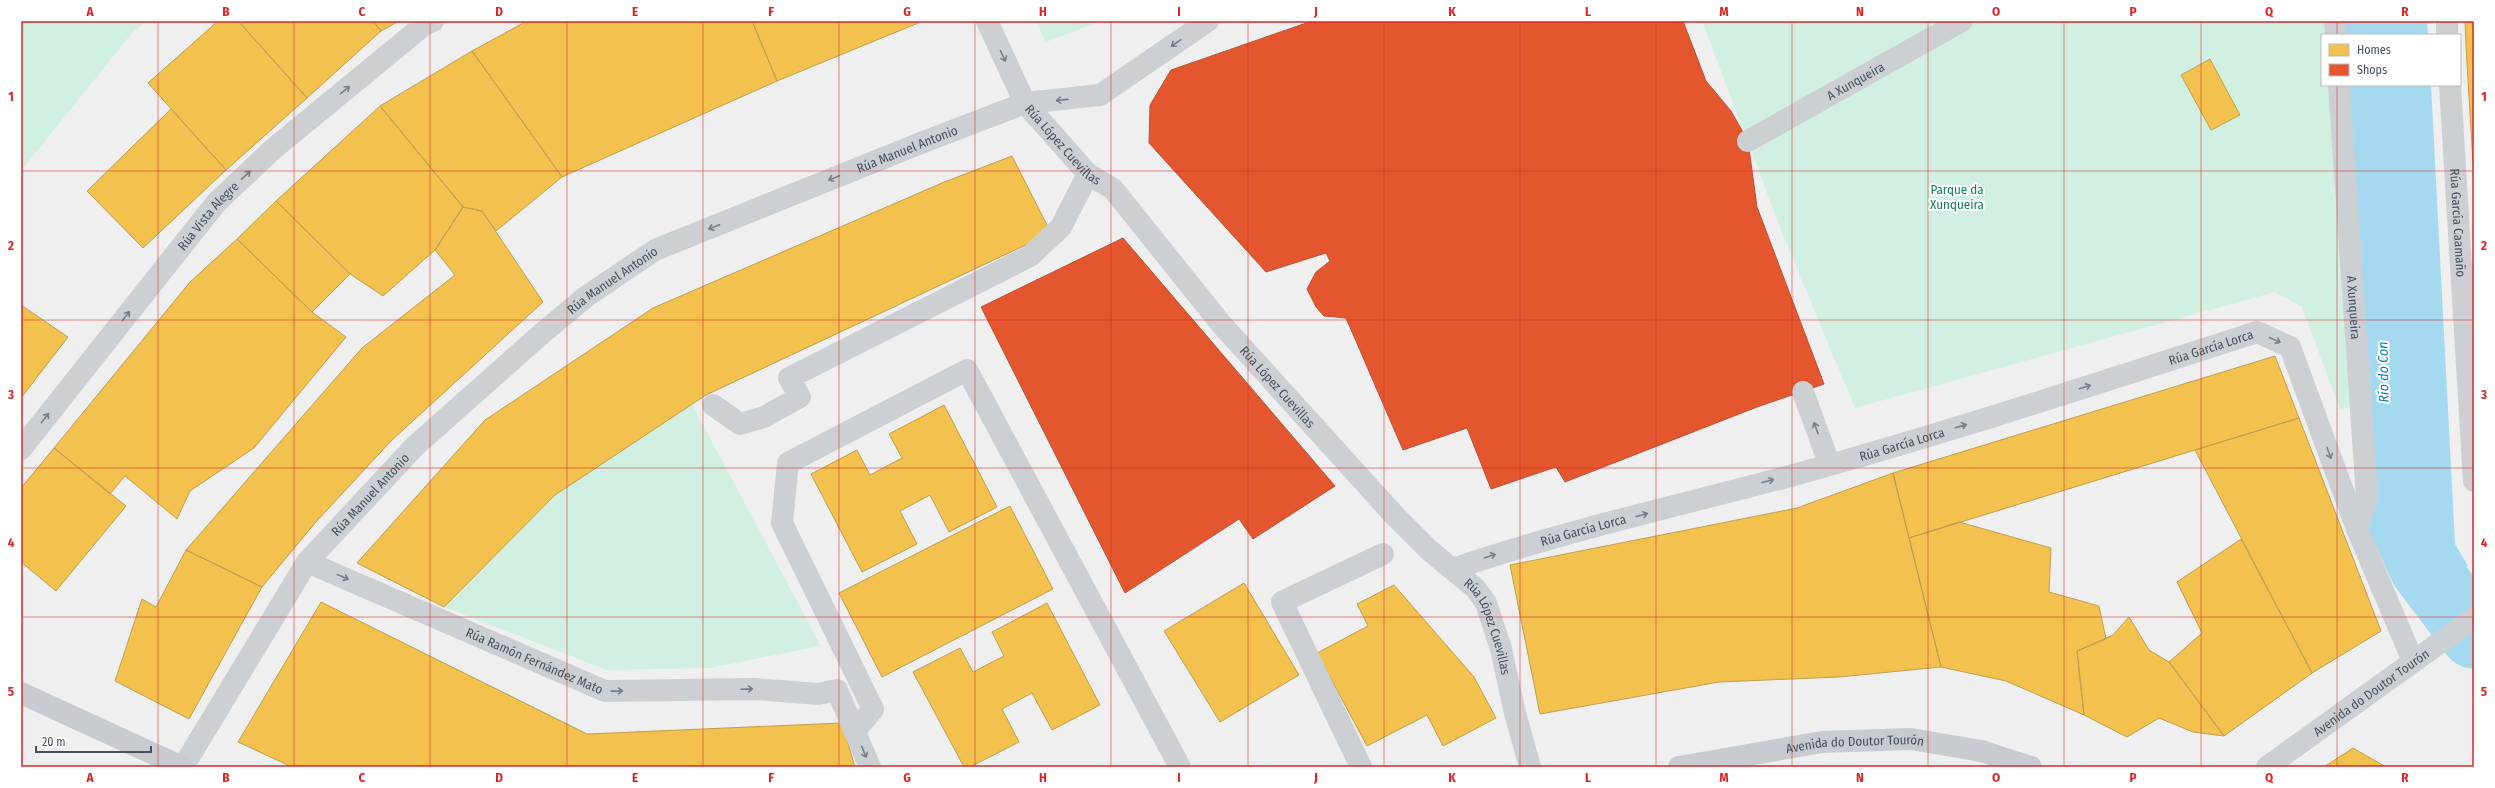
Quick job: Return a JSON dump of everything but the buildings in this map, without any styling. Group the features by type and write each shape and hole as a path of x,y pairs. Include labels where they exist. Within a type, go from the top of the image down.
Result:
{"main road":[{"path":"21,693 183,767"},
{"name":"Avenida do Doutor Tourón","path":"1678,767 1822,742 1911,739 1981,751 2030,767"}],"street":[{"name":"Rúa Vista Alegre","path":"21,449 216,203 272,150 424,25 433,21"},
{"name":"Rúa López Cuevillas","path":"987,21 1025,104 1088,174 1112,189 1222,325 1395,516 1428,550 1475,588 1486,603 1501,648 1514,713 1530,767"},
{"name":"Rúa Manuel Antonio","path":"183,767 307,562 420,441 546,330 588,296 655,250 1025,104 1100,95 1208,21"},
{"name":"A Xunqueira","path":"1748,141 1962,21"},
{"path":"2335,21 2336,34"},
{"path":"2447,21 2448,34"},
{"name":"A Xunqueira","path":"2339,86 2366,498 2357,529"},
{"name":"Rúa García Caamaño","path":"2450,86 2474,481"},
{"path":"713,405 740,424 764,417 800,397 789,378 1030,256 1061,227 1088,174"},
{"name":"Rúa García Lorca","path":"1453,569 1519,546 1830,463 2008,413 2257,332 2290,347 2357,529 2421,656"},
{"path":"855,731 873,709 782,523 788,463 967,370 1180,767"},
{"path":"1803,392 1830,463"},
{"path":"1361,767 1282,602 1383,554"},
{"name":"Rúa Ramón Fernández Mato","path":"307,562 605,691 754,689 818,694 837,690 870,767"},
{"name":"Avenida do Doutor Tourón","path":"2267,767 2474,618"}],"green space":[{"path":"21,21 147,21 132,33 21,171"},
{"path":"1035,21 1101,21 1046,42"},
{"name":"Parque da Xunqueira","path":"1702,21 2328,21 2329,34 2321,34 2321,86 2333,86 2358,406 2340,409 2302,307 2275,292 1855,408 1783,235"},
{"path":"692,404 821,646 709,668 607,670 444,607 555,495"}],"water":[{"path":"2343,21 2427,21 2428,34 2344,34"},
{"path":"2348,86 2431,86 2455,544 2468,566 2413,608 2387,559 2378,521"}],"waterway":[{"name":"Río do Con","path":"2394,503 2424,568 2474,634"}]}
